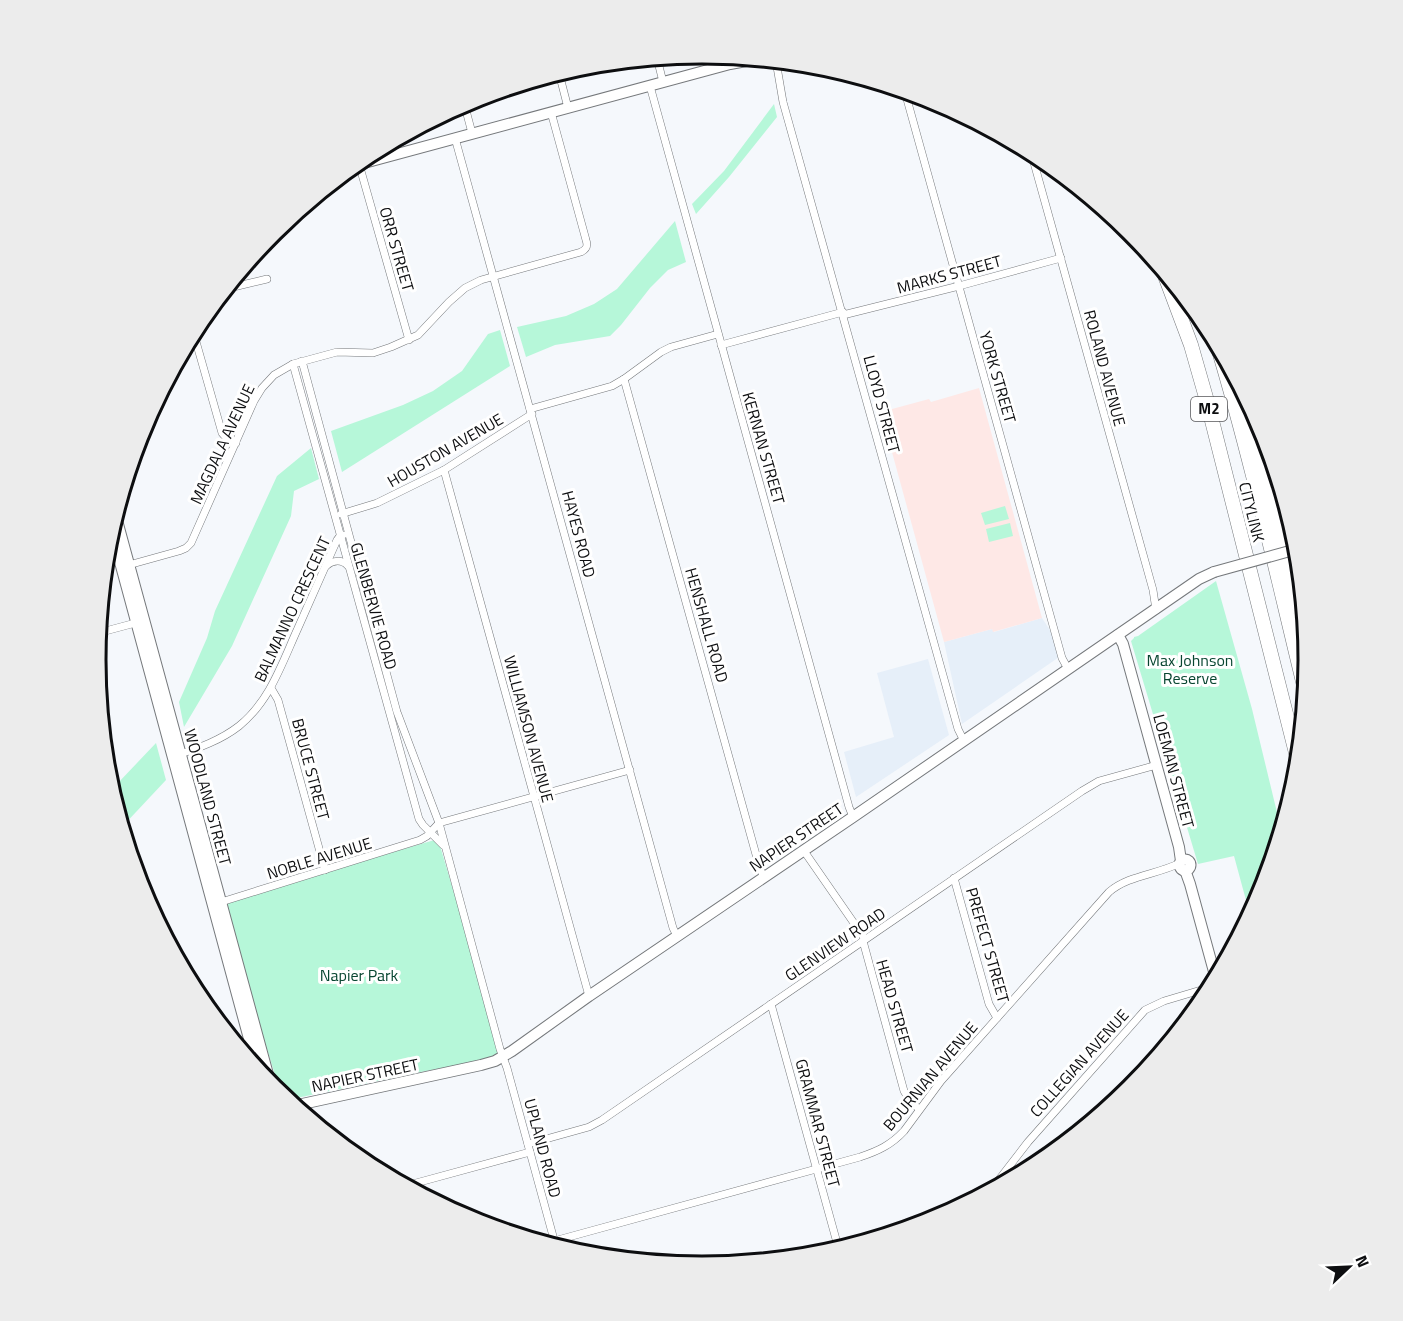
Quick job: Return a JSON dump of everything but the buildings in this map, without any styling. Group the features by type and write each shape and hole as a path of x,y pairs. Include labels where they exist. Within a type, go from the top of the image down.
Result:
{"highway":[{"name":"CITYLINK","path":"1173,297 1191,345 1207,401 1292,737"},
{"name":"CITYLINK","path":"1229,383 1298,661"},
{"path":"1257,446 1292,584"}],"street":[{"path":"392,152 455,138 730,65"},
{"path":"659,66 663,82"},
{"name":"LLOYD STREET","path":"775,70 777,73"},
{"name":"LLOYD STREET","path":"777,70 783,102 955,719 964,741"},
{"path":"561,82 568,108"},
{"name":"KERNAN STREET","path":"650,86 853,817"},
{"name":"YORK STREET","path":"908,102 1062,658 1068,669"},
{"name":"MAGDALA AVENUE","path":"125,566 179,551 190,543 254,401 274,375 293,364 337,352 373,353 409,340 418,335 465,288 493,276 581,252 587,248 552,112"},
{"path":"467,113 472,133"},
{"name":"HAYES ROAD","path":"455,138 677,936"},
{"name":"ROLAND AVENUE","path":"1035,166 1159,607"},
{"name":"ORR STREET","path":"359,173 409,340"},
{"name":"MARKS STREET","path":"721,345 959,286 1061,258"},
{"path":"239,286 267,279"},
{"name":"HOUSTON AVENUE","path":"335,515 377,504 444,470 531,412 612,386 671,346 718,334"},
{"path":"197,344 222,433 229,441 236,443"},
{"name":"GLENBERVIE ROAD","path":"302,362 340,536 420,819 444,847"},
{"name":"GLENBERVIE ROAD","path":"293,364 343,513 397,712 439,823 503,1057"},
{"name":"HENSHALL ROAD","path":"624,379 764,877"},
{"name":"WILLIAMSON AVENUE","path":"444,470 589,996"},
{"name":"BALMANNO CRESCENT","path":"177,755 226,735 249,717 266,696 340,536 349,534"},
{"name":"WOODLAND STREET","path":"119,535 125,566 194,820 240,987 265,1065"},
{"name":"WOODLAND STREET","path":"117,545 125,566"},
{"name":"NAPIER STREET","path":"303,1104 481,1065 503,1057 1199,579 1214,572 1287,552"},
{"path":"325,567 332,562 341,561 348,565 350,571"},
{"path":"107,630 140,621"},
{"name":"LOEMAN STREET","path":"1118,635 1123,644 1213,967"},
{"name":"BRUCE STREET","path":"271,687 278,700 325,870"},
{"name":"BRUCE STREET","path":"266,696 280,709"},
{"name":"GLENVIEW ROAD","path":"415,1183 529,1148 602,1120 1092,784 1157,765"},
{"path":"431,832 439,823 630,770"},
{"name":"NOBLE AVENUE","path":"217,903 420,840 431,832"},
{"name":"HEAD STREET","path":"804,850 864,940 904,1091 919,1109"},
{"name":"BOURNIAN AVENUE","path":"567,1241 860,1157 883,1148 898,1138 941,1081 1109,892 1126,881 1183,865"},
{"name":"PREFECT STREET","path":"954,878 989,1004 997,1018"},
{"name":"WOODLAND STREET","path":"240,987 254,1054"},
{"name":"COLLEGIAN AVENUE","path":"1003,1175 1028,1142 1145,1010 1164,1001 1198,991"},
{"name":"GRAMMAR STREET","path":"771,1004 836,1241"},
{"name":"UPLAND ROAD","path":"503,1057 553,1237"}],"shaded area":[{"path":"979,388 1042,618 993,632 992,629 944,642 881,412 929,399 931,402"},
{"path":"1042,618 1065,653 962,724 944,642 992,629 994,632"},
{"path":"928,659 949,735 856,797 844,752 894,737 877,673"}],"green space":[{"path":"774,104 777,117 696,214 692,204 724,171"},
{"path":"675,221 686,262 668,270 610,336 555,345 526,357 517,327 566,316 594,304 617,289"},
{"path":"500,330 510,366 342,472 331,431 403,405 433,391 462,371 488,334"},
{"path":"311,448 319,479 294,491 291,516 232,646 184,727 179,702 207,638 215,611 277,476"},
{"path":"1005,506 1009,519 985,525 981,513"},
{"path":"1010,523 1013,536 989,542 986,529"},
{"name":"Max Johnson Reserve","path":"1216,581 1252,709 1277,814 1266,852 1246,901 1234,856 1198,864 1131,641"},
{"path":"156,743 166,780 128,821 118,783"},
{"name":"Napier Park","path":"438,839 503,1057 297,1098 276,1078 221,902"}]}
